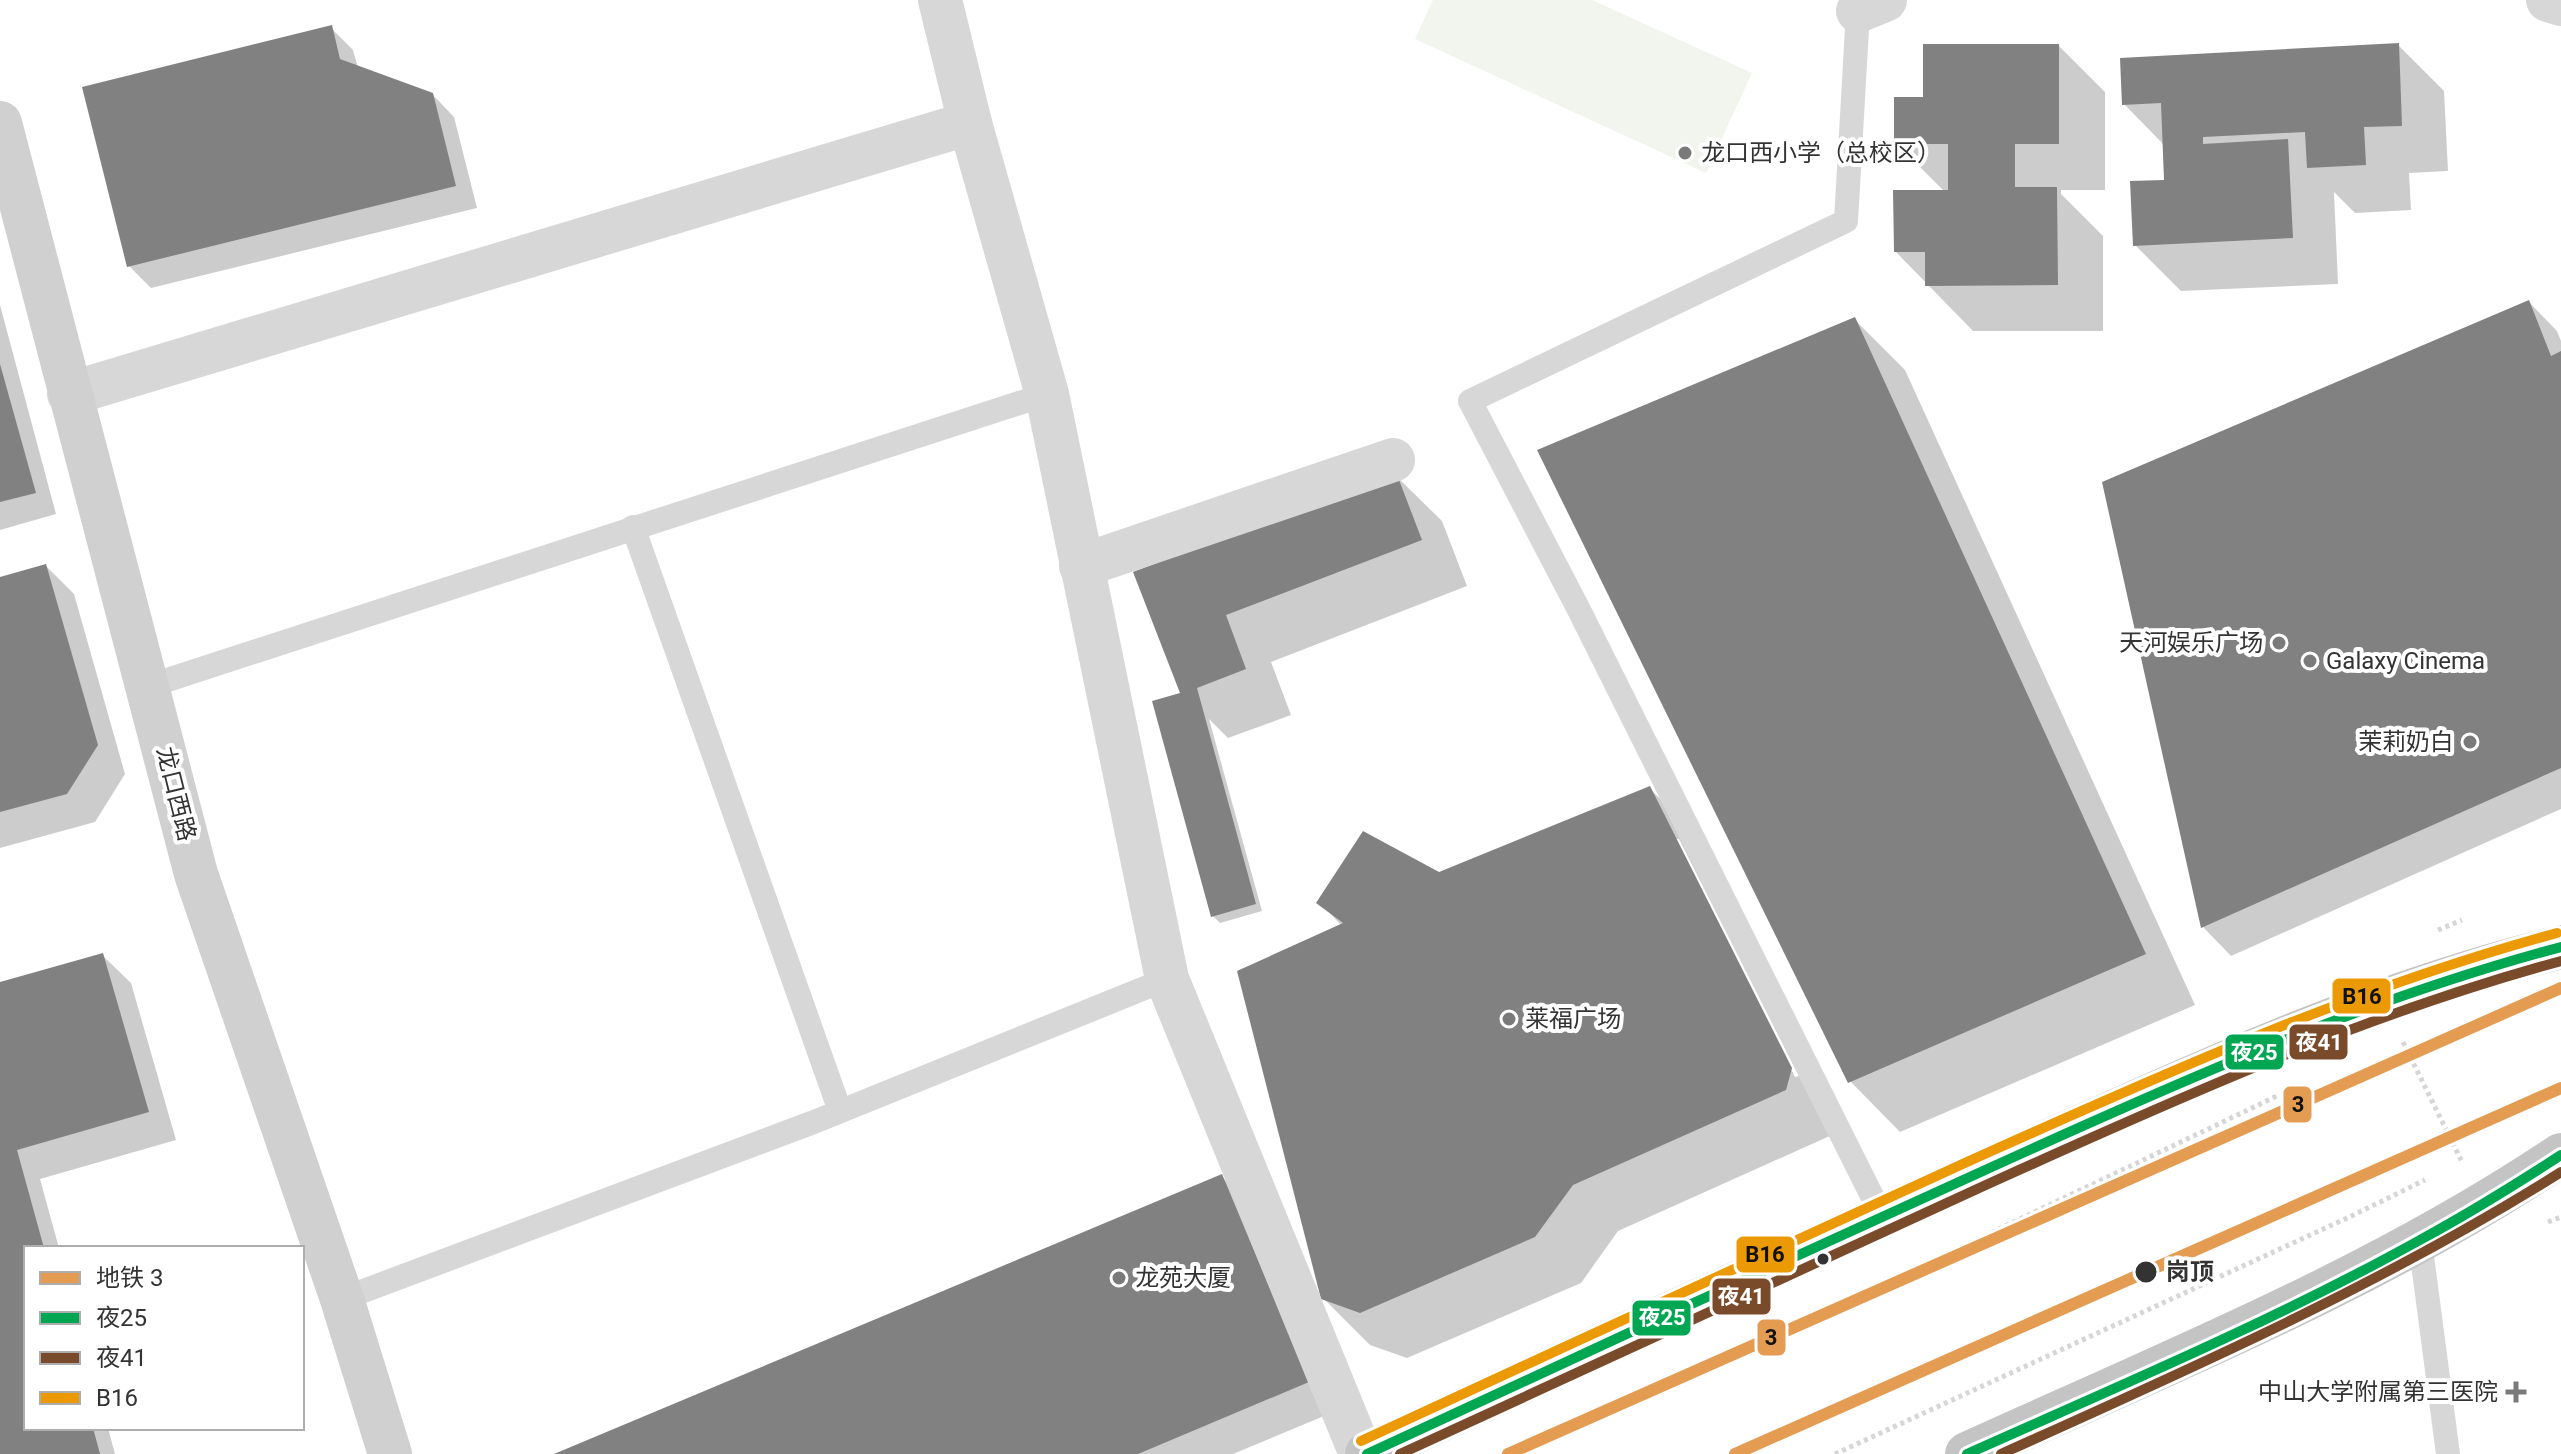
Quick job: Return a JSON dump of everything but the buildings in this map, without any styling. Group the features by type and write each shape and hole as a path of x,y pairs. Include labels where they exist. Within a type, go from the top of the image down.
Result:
{"highway":[{"path":"1367,1454 1882,1216 2302,1029 2404,992 2561,947"},
{"path":"1967,1454 2243,1331 2420,1241 2561,1155"}],"street":[{"path":"940,0 970,123 1047,394 1167,979 1361,1454"},
{"path":"2548,0 2561,4"},
{"name":"龙口西路","path":"0,123 196,874 342,1299 390,1454"},
{"path":"69,394 970,123"},
{"path":"1081,566 1261,513 1393,460"},
{"path":"2519,957 2561,940"}],"lane":[{"path":"1871,5 1846,221 1470,401 1585,622 1882,1216"},
{"path":"149,686 1047,394"},
{"path":"633,527 840,1111"},
{"path":"342,1299 840,1111 1167,979"},
{"path":"2420,1241 2448,1454"}],"path":[{"path":"2400,1036 2467,1175"},
{"path":"1503,1454 1953,1251 2290,1090"},
{"path":"2449,1168 2462,1162"},
{"path":"1835,1454 2436,1174"}],"shaded area":[{"path":"1433,0 1592,0 1752,73 1706,173 1415,39"}],"metro line":[{"name":"3","path":"1508,1454 2561,988"},
{"name":"3","path":"1735,1454 2561,1088"}],"transit line":[{"name":"B16","path":"1361,1441 2040,1129 2185,1066 2405,980 2557,933"},
{"name":"夜25","path":"1367,1454 2189,1079 2335,1020 2484,969 2561,947"},
{"name":"夜41","path":"1400,1454 1914,1217 2199,1090 2414,1007 2561,961"},
{"name":"夜25","path":"1967,1454 2196,1352 2365,1270 2491,1199 2561,1155"},
{"name":"夜41","path":"2001,1454 2215,1357 2356,1288 2494,1213 2561,1172"}],"place":[{"name":"龙口西小学（总校区）","path":"1685,153"},
{"name":"天河娱乐广场","path":"2279,643"},
{"name":"Galaxy Cinema","path":"2310,661"},
{"name":"茉莉奶白","path":"2470,742"},
{"name":"莱福广场","path":"1509,1019"},
{"name":"岗顶","path":"2146,1272"},
{"name":"龙苑大厦","path":"1119,1278"},
{"name":"中山大学附属第三医院","path":"2516,1392"}]}
